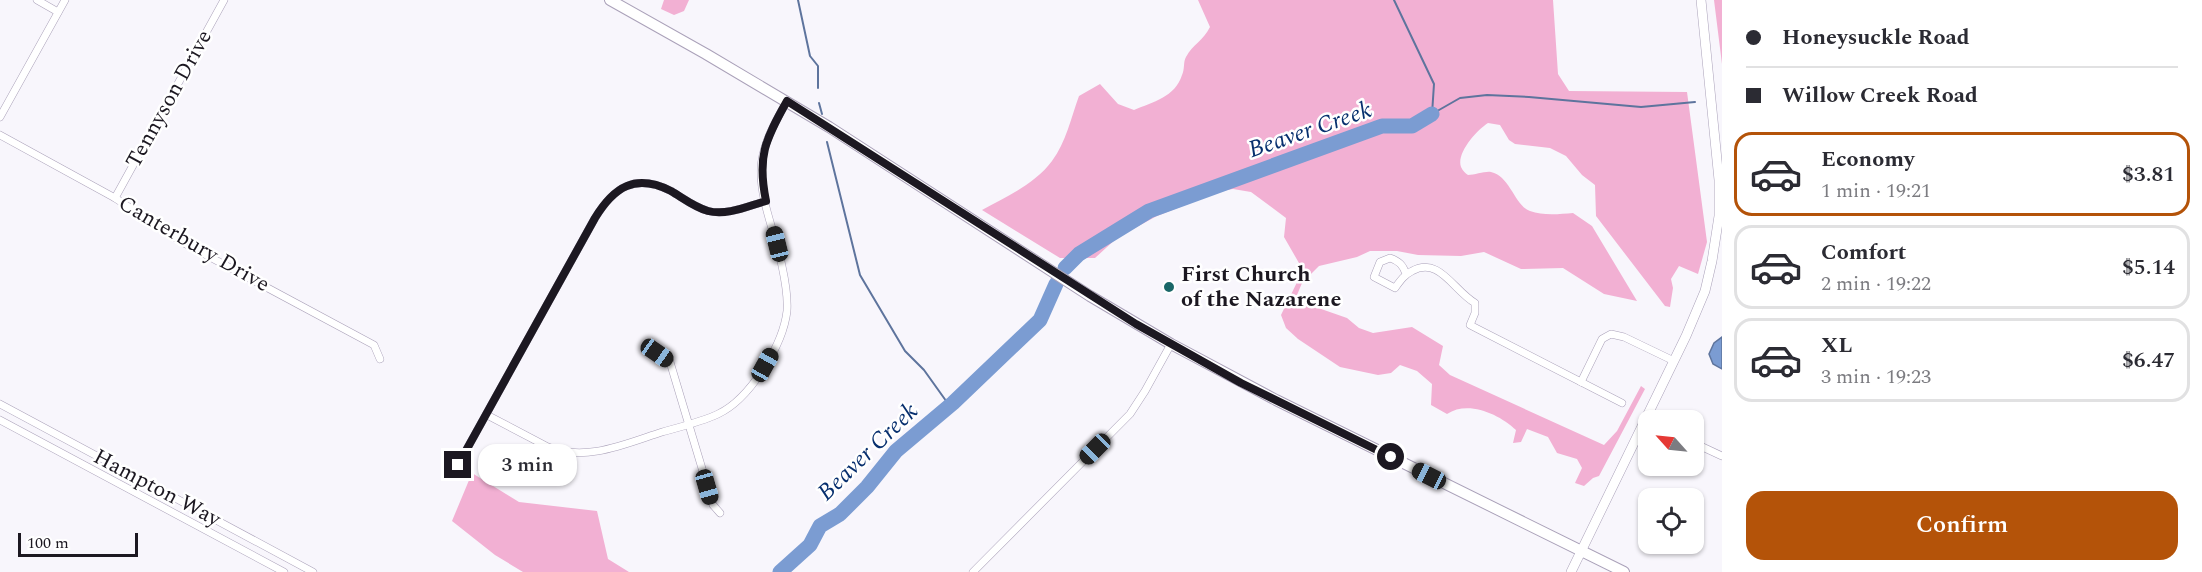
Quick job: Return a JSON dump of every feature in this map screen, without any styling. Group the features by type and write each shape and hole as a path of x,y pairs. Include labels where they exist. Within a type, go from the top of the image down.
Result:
{"main road":[{"path":"610,0 787,101 1061,277 1171,344 1276,400 1624,572"}],"street":[{"path":"37,0 58,12"},
{"path":"0,117 64,0"},
{"name":"Tennyson Drive","path":"115,198 224,0"},
{"path":"1652,410 1705,291 1719,216 1718,172 1701,0"},
{"path":"487,415 548,447 569,453 606,449 719,414 731,406 761,372 779,339 787,309 786,289 762,181 762,159 774,125 787,101"},
{"name":"Canterbury Drive","path":"0,135 115,198 173,237 374,345 380,359"},
{"path":"458,465 595,218 612,195 631,184 643,183 661,187 699,207 717,212 766,201"},
{"path":"1406,274 1398,261 1390,258 1380,262 1374,278 1395,288 1406,274 1420,266 1435,268 1464,297 1476,303 1476,314 1470,325 1622,403"},
{"path":"1581,382 1602,339 1611,334 1624,337 1674,361"},
{"path":"974,572 1130,414 1146,391 1171,344"},
{"path":"657,353 670,362 712,505 720,513"},
{"name":"Hampton Way","path":"0,404 313,572"},
{"name":"Hampton Way","path":"0,420 284,572"},
{"path":"1571,572 1638,438"},
{"path":"1704,448 1722,456"}],"shaded area":[{"path":"664,0 689,0 684,11 674,15 661,9"},
{"path":"1198,0 1553,0 1558,74 1569,91 1687,92 1707,242 1698,274 1679,266 1671,279 1673,288 1670,307 1665,306 1596,216 1595,185 1582,175 1566,156 1550,148 1515,144 1509,140 1500,125 1488,123 1473,136 1464,149 1460,161 1464,172 1468,175 1491,172 1503,179 1520,203 1530,211 1546,214 1573,213 1592,226 1637,301 1604,294 1563,268 1521,269 1484,252 1461,256 1370,251 1357,257 1319,266 1302,283 1297,295 1304,303 1347,318 1359,328 1373,333 1412,327 1443,346 1439,365 1450,375 1604,445 1617,431 1641,386 1645,389 1599,476 1584,486 1575,483 1582,468 1577,459 1557,453 1548,437 1527,429 1521,442 1513,443 1516,430 1492,414 1464,408 1447,414 1431,405 1432,384 1417,371 1400,365 1391,373 1378,375 1340,367 1298,339 1286,328 1281,315 1303,270 1284,237 1286,218 1251,192 1233,189 1221,191 1157,216 1118,237 1095,258 1060,258 982,210 1020,189 1037,177 1052,161 1068,130 1079,96 1100,84 1118,104 1134,110 1169,94 1179,82 1186,57 1210,27"},
{"path":"1714,0 1722,0 1722,64"},
{"path":"472,473 519,502 597,511 608,559 629,572 523,572 495,555 452,521"}],"water":[{"path":"1722,337 1722,369 1713,364 1709,354 1714,343"}],"waterway":[{"path":"798,0 810,56 818,66 818,88"},
{"path":"1394,0 1434,84 1432,114"},
{"name":"Beaver Creek","path":"1432,114 1460,98 1487,95 1641,107 1695,102"},
{"path":"819,103 822,114"},
{"name":"Beaver Creek","path":"1065,268 1079,254 1149,211 1382,126 1412,126 1432,114"},
{"path":"827,142 860,275 905,351 924,370 949,405"},
{"name":"Beaver Creek","path":"780,572 810,545 820,526 840,514 867,487 896,451 953,403 1040,320 1056,284"}],"place":[{"name":"First Church of the Nazarene","path":"1169,287"}],"route":[{"path":"458,465 595,218 612,195 631,184 643,183 671,191 708,211 725,212 766,201 762,181 762,159 774,125 787,101 1118,314 1241,383 1391,457"}]}
